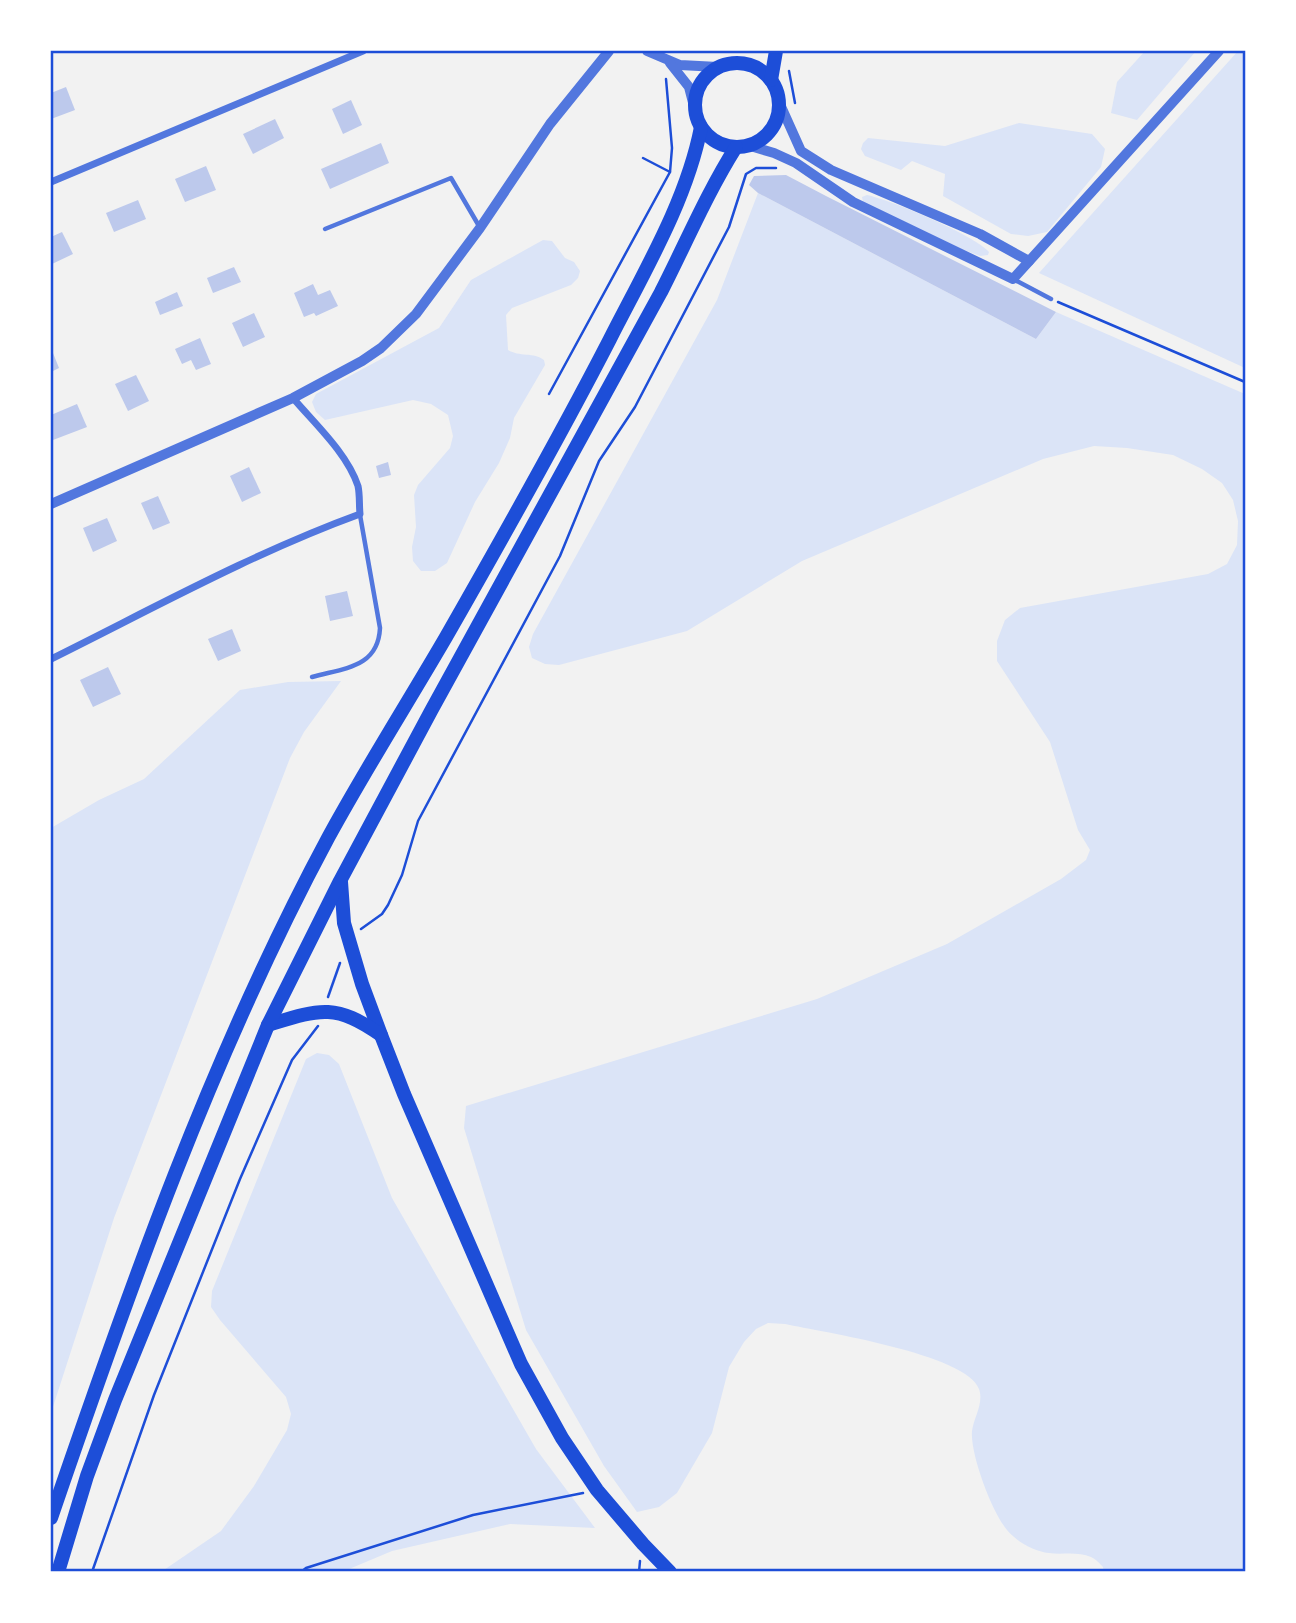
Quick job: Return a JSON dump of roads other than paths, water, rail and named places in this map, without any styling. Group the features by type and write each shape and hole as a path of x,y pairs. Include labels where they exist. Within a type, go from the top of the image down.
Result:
{"main road":[{"path":"51,1518 137,1277 191,1136 269,957 328,839 446,637 584,390 687,181 699,120 695,100 699,87 707,76 738,51"},
{"path":"771,80 776,51"},
{"path":"58,1572 87,1476 115,1400 268,1025 340,881 431,711 661,292 715,180 741,146 767,134 774,124 779,102 771,80 752,66 723,65"},
{"path":"699,120 716,141 741,146"},
{"path":"340,881 344,923 381,1035 521,1364 562,1438 597,1490 670,1572"},
{"path":"268,1025 323,1010 343,1013 381,1035"}],"street":[{"path":"51,182 363,51"},
{"path":"51,504 293,398 362,361 398,333 416,314 480,228 551,124 609,51"},
{"path":"647,51 670,63 694,67 723,65"},
{"path":"741,146 774,153 796,163 853,202 1013,279 1219,51"},
{"path":"670,63 690,87 699,120"},
{"path":"779,102 801,151 815,160 980,234 1029,261"},
{"path":"51,659 323,527 360,514 358,488 347,466 293,398"}],"lane":[{"path":"325,229 451,178 480,228"},
{"path":"1013,279 1051,299"},
{"path":"312,677 361,663 374,654 379,643 380,628 360,514"}]}
